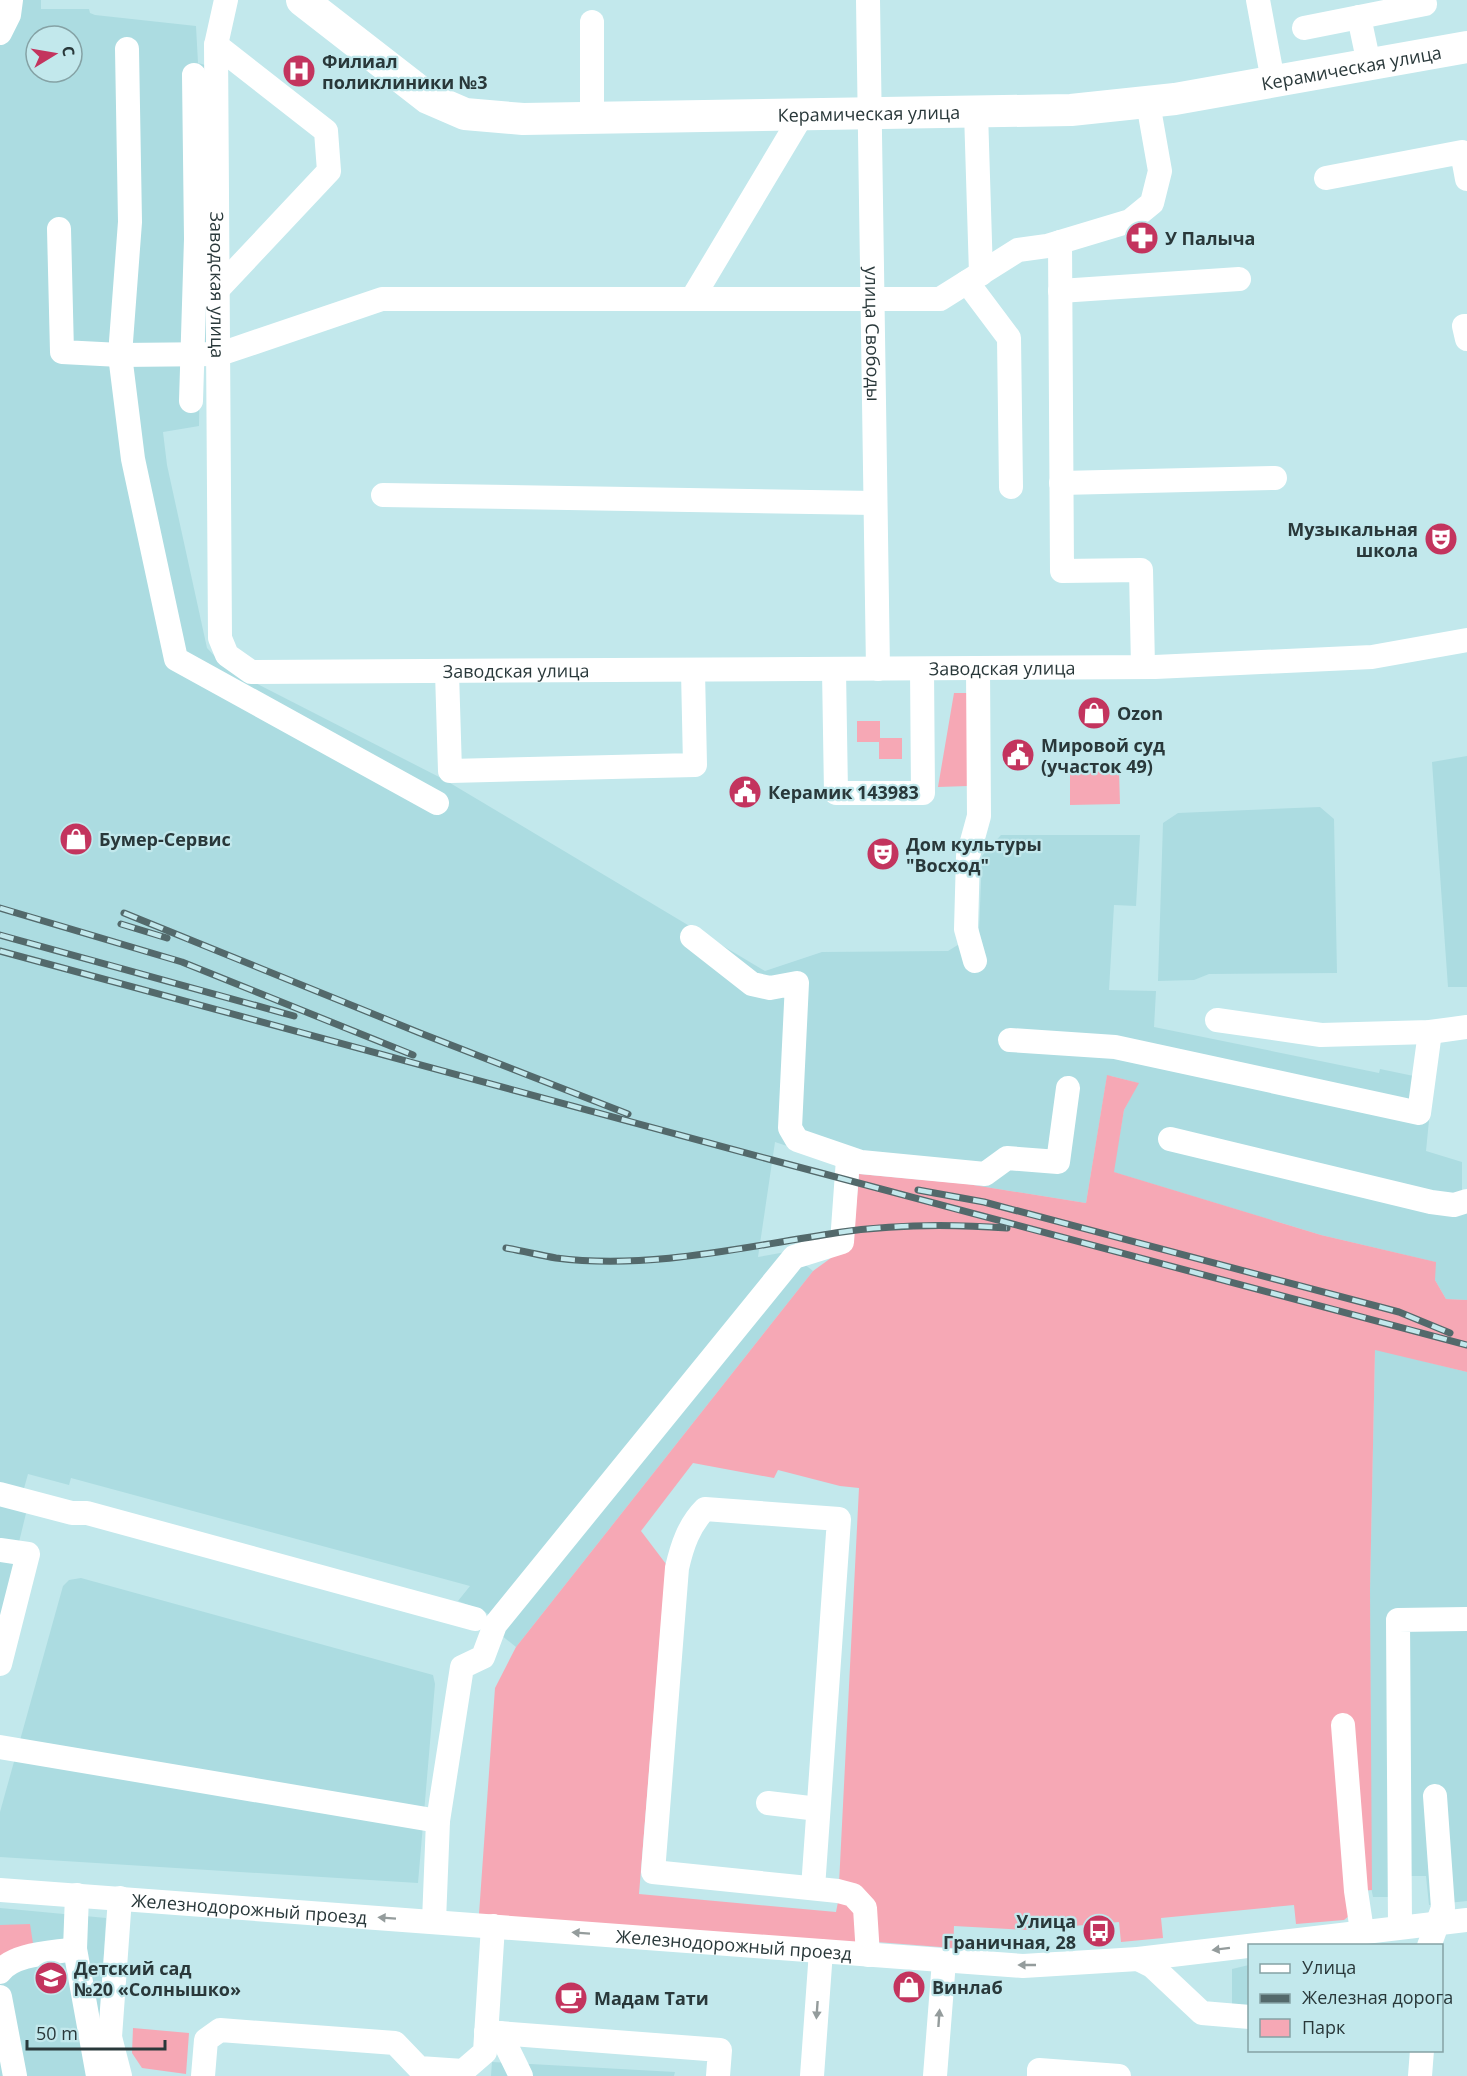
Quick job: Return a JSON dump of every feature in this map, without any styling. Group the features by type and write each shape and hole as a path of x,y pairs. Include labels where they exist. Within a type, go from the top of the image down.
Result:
{"main road":[{"name":"Керамическая улица","path":"302,0 406,83 446,107 465,114 489,117 592,118 1071,110 1148,103 1467,47"}],"street":[{"path":"0,33 9,15 11,0"},
{"name":"Заводская улица","path":"226,0 216,45 220,354 220,638 227,655 242,667 260,674 1143,668 1372,657 1467,640"},
{"name":"улица Свободы","path":"868,0 878,669"},
{"path":"1258,0 1273,81"},
{"path":"1304,28 1425,4"},
{"path":"1359,17 1369,64"},
{"path":"592,22 592,118"},
{"path":"216,45 327,131 329,171 219,288"},
{"path":"127,49 130,222 120,355 133,459 176,659 437,803"},
{"path":"191,401 196,239 194,75"},
{"path":"59,229 62,351 120,355 220,354 382,298 940,299 1018,250 1060,242 1130,221 1152,203 1160,171 1148,103"},
{"path":"976,112 974,278 1009,338 1011,487"},
{"path":"692,299 802,115"},
{"path":"1326,178 1462,152 1467,179"},
{"path":"1060,242 1062,571 1141,570 1143,668"},
{"path":"1060,291 1239,279"},
{"path":"1467,326 1464,326 1467,339"},
{"path":"1061,483 1275,478"},
{"path":"383,495 875,502"},
{"path":"834,670 836,793 923,793 922,669"},
{"path":"975,961 966,929 968,856 979,816 978,669"},
{"path":"447,672 450,771 695,765 693,670"},
{"path":"693,937 752,984 770,988 797,983 790,1128 797,1140 848,1159 985,1174 1007,1158 1058,1162 1068,1088"},
{"path":"1216,1020 1321,1035 1430,1032 1467,1027"},
{"path":"1010,1040 1115,1047 1419,1113 1430,1032"},
{"path":"1170,1138 1431,1202 1454,1205 1467,1201"},
{"path":"434,1921 438,1821 462,1667 483,1657 495,1626 794,1257 842,1242 848,1159"},
{"path":"1,1499 98,1516 476,1619"},
{"path":"813,1888 839,1519 705,1509 696,1518 681,1546 677,1568 653,1872 846,1893 860,1901 867,1918 868,1955"},
{"path":"0,1550 28,1554 0,1664"},
{"path":"1435,1796 1443,1908 1423,1933 1402,1905 1399,1894 1398,1620 1467,1619"},
{"path":"1343,1725 1356,1891 1362,1931"},
{"path":"0,1747 438,1821"},
{"path":"768,1803 818,1809"},
{"name":"Железнодорожный проезд","path":"0,1890 1023,1966 1138,1959 1248,1945"},
{"path":"77,1895 75,1949 98,2076"},
{"path":"120,1899 110,2037 120,2076"},
{"name":"Железнодорожный проезд","path":"1258,1944 1362,1931 1423,1933 1467,1920"},
{"path":"203,2076 206,2040 220,2030 395,2043 418,2068 437,2073 463,2071 485,2052 493,2032 493,1926"},
{"path":"0,1972 6,1965 16,1961 75,1949"},
{"path":"812,2076 821,1951"},
{"path":"1138,1959 1152,1966 1202,2013 1248,2016"},
{"path":"935,2076 944,1961"},
{"path":"0,1997 15,2076"},
{"path":"493,2032 520,2076"},
{"path":"493,2032 720,2050 718,2076"},
{"path":"1420,2076 1422,2052"},
{"path":"1039,2076 1039,2070 1119,2076"}],"shaded area":[{"path":"0,0 41,0 41,9 89,9 90,13 95,15 196,26 198,63 205,65 210,364 200,364 199,426 163,432 167,465 207,648 226,668 445,780 765,971 822,952 948,951 979,932 982,856 1001,835 1140,835 1136,906 1114,905 1109,990 1156,991 1154,1027 1379,1073 1380,1069 1433,1080 1426,1151 1462,1162 1462,1190 1467,1200 1467,1300 1446,1299 1435,1280 1435,1262 1321,1235 1113,1172 1124,1110 1138,1083 1111,1076 1107,1076 1086,1203 967,1184 868,1173 775,1142 758,1257 797,1250 798,1259 813,1271 516,1647 501,1635 493,1618 484,1611 458,1601 470,1586 71,1478 69,1485 28,1474 23,1492 29,1501 0,1620"},
{"path":"1467,756 1467,987 1448,987 1432,762"},
{"path":"1320,807 1334,819 1337,973 1209,974 1194,980 1158,981 1163,823 1178,813"},
{"path":"1375,1349 1467,1372 1467,1901 1429,1905 1426,1876 1408,1876 1389,1897 1373,1897 1371,1887 1370,1590"},
{"path":"81,1578 433,1675 435,1684 418,1883 0,1857 0,1812 63,1586 69,1580"},
{"name":"Детский сад №20 «Солнышко»","path":"0,1908 106,1918 99,2037 108,2076 0,2076"},
{"path":"1248,1965 1248,2010 1232,2009 1232,1969"},
{"path":"492,2062 675,2072 674,2076 491,2076"}],"green space":[{"path":"954,693 967,693 968,786 938,787"},
{"path":"857,721 880,721 880,738 902,738 902,759 879,759 879,742 857,742"},
{"path":"1119,771 1120,804 1070,805 1070,772"},
{"path":"1107,1075 1139,1083 1124,1110 1114,1172 1321,1235 1436,1262 1435,1280 1446,1299 1467,1300 1467,1372 1375,1350 1370,1590 1372,1890 1349,1892 1349,1916 1344,1920 1296,1924 1294,1905 1161,1918 1163,1938 1121,1942 1119,1922 1028,1930 954,1926 953,1948 877,1942 871,1903 855,1889 839,1884 859,1488 840,1486 778,1470 774,1478 693,1463 641,1531 666,1564 639,1894 836,1912 838,1902 851,1907 858,1915 860,1927 857,1942 852,1945 479,1914 495,1688 516,1647 813,1271 853,1242 859,1174 967,1184 1086,1203"},
{"path":"30,1924 34,1950 0,1961 0,1925"},
{"path":"133,2028 189,2033 186,2074 142,2068 132,2053"}],"railway":[{"path":"0,908 182,962 413,1055"},
{"path":"124,913 420,1033 628,1114"},
{"path":"121,924 167,938"},
{"path":"0,935 294,1016"},
{"path":"0,951 1467,1345"},
{"path":"918,1190 984,1202 1399,1312 1450,1333"},
{"path":"506,1248 556,1258 628,1261 699,1255 883,1227 945,1225 1007,1228"}],"place":[{"name":"Филиал поликлиники №3","path":"299,71"},
{"name":"У Палыча","path":"1142,238"},
{"name":"Музыкальная школа","path":"1441,539"},
{"name":"Ozon","path":"1094,713"},
{"name":"Мировой суд (участок 49)","path":"1018,755"},
{"name":"Керамик 143983","path":"745,792"},
{"name":"Бумер-Сервис","path":"76,839"},
{"name":"Дом культуры \"Восход\"","path":"883,854"},
{"name":"Улица Граничная, 28","path":"1099,1931"},
{"name":"Детский сад №20 «Солнышко»","path":"51,1978"},
{"name":"Винлаб","path":"909,1987"},
{"name":"Мадам Тати","path":"571,1998"}]}
